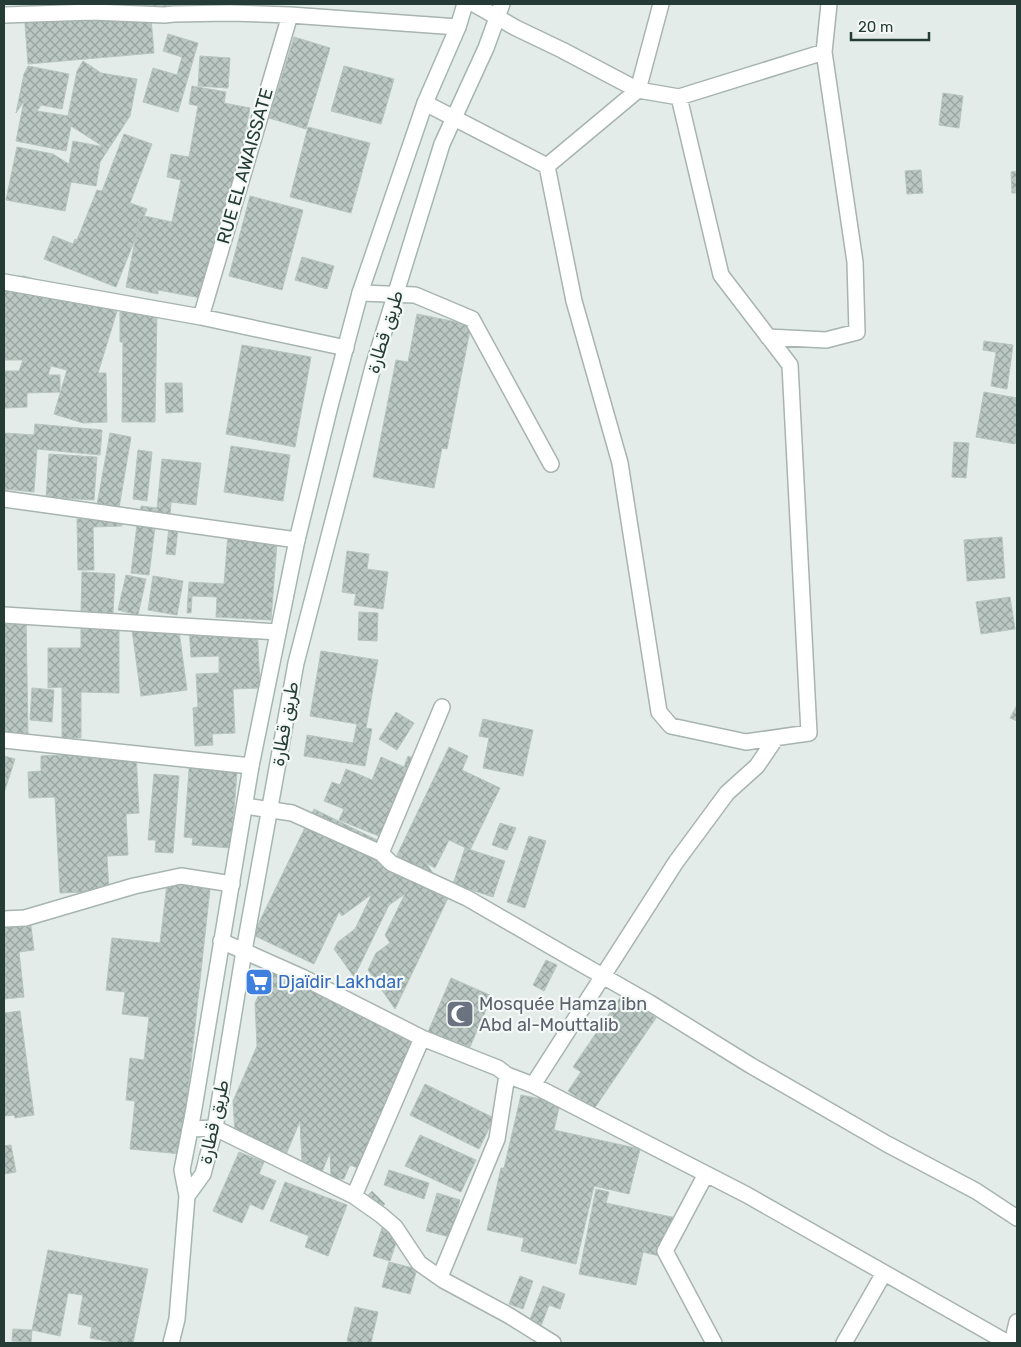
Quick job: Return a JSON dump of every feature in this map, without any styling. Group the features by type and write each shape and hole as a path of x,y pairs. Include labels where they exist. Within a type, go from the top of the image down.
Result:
{"street":[{"name":"طريق قطارة","path":"188,1196 182,1170 251,766 297,540 360,293 425,103 458,28 465,4"},
{"path":"474,4 500,10 516,28 638,90 679,97 824,52"},
{"path":"547,166 638,90 661,4"},
{"path":"768,337 826,340 857,332 855,262 824,52 829,4"},
{"path":"4,15 92,8 164,15 173,9 290,15 458,28"},
{"name":"طريق قطارة","path":"188,1196 203,1174 215,1128 244,950 296,663 373,368 442,144 486,48 500,10"},
{"name":"RUE EL AWAISSATE","path":"201,317 290,15"},
{"path":"547,166 574,301 620,463 659,712 671,726 746,742 809,733 790,365 721,275 679,97"},
{"path":"425,103 547,166"},
{"path":"4,282 201,317 346,348"},
{"path":"360,293 415,295 472,319 551,464"},
{"path":"4,499 297,540"},
{"path":"4,614 278,632"},
{"path":"381,853 442,707"},
{"path":"533,1085 676,862 727,793 757,766 776,738"},
{"path":"4,740 251,766"},
{"path":"244,806 292,813 381,853 391,863 467,898 887,1144 976,1191 1017,1218"},
{"path":"4,919 25,918 134,886 181,876 232,884"},
{"path":"221,941 302,977 422,1038 498,1068 508,1075 533,1085 747,1196 1008,1343"},
{"path":"354,1196 422,1038"},
{"path":"440,1277 497,1139 508,1075"},
{"path":"190,1129 215,1128 354,1196 381,1215 394,1228 419,1263 508,1315 546,1341"},
{"path":"706,1174 665,1252 714,1343"},
{"path":"171,1343 176,1319 188,1196"},
{"path":"844,1343 884,1273"},
{"path":"1012,1343 1017,1322"}],"building":[{"path":"135,4 136,20 151,19 154,53 28,64 24,11"},
{"path":"135,4 173,4 174,5 136,12"},
{"path":"168,34 198,43 178,112 143,102 153,68 177,75 182,57 163,51"},
{"path":"294,37 330,48 306,129 269,118"},
{"path":"200,56 230,58 228,88 198,86"},
{"path":"83,61 101,73 137,79 130,116 100,162 96,186 71,182 65,211 6,200 17,147 53,154 69,164 73,141 104,147 71,126 66,151 16,141 24,101 16,113 24,74 28,66 69,74 62,109 41,105 37,111 68,116 77,71"},
{"path":"344,66 394,79 381,124 331,111"},
{"path":"192,86 226,92 224,103 250,108 212,300 158,290 158,294 126,287 140,215 172,222 181,180 167,177 171,154 189,157 198,106 189,104"},
{"path":"943,93 963,96 959,128 939,125"},
{"path":"308,127 370,143 351,213 290,197"},
{"path":"124,134 152,144 130,203 147,209 116,287 44,259 53,236 73,244 75,239 77,240 97,190 102,191"},
{"path":"921,170 923,193 907,194 905,171"},
{"path":"1017,171 1017,193 1012,193 1011,172"},
{"path":"250,196 303,210 282,290 229,276"},
{"path":"302,257 334,266 327,289 295,280"},
{"path":"24,276 108,302 117,302 117,311 98,373 106,373 107,422 83,423 54,414 67,370 51,366 48,375 60,375 60,392 27,393 27,407 4,408 4,371 19,371 23,360 4,360 4,277"},
{"path":"120,312 157,312 155,422 122,422 123,342 120,342"},
{"path":"417,314 471,325 447,449 442,448 434,488 373,477 396,360 408,362"},
{"path":"984,341 1013,345 1007,389 991,386 996,352 983,350"},
{"path":"242,345 311,357 295,447 226,434"},
{"path":"165,383 182,383 183,412 166,413"},
{"path":"984,392 1017,398 1017,433 1015,444 976,437"},
{"path":"35,424 102,430 100,455 37,449 34,492 4,489 4,433 34,435"},
{"path":"110,433 131,437 119,508 97,505"},
{"path":"954,442 969,443 966,478 952,477"},
{"path":"231,446 290,455 283,501 224,492"},
{"path":"138,450 152,452 147,501 133,499"},
{"path":"49,454 97,457 94,500 46,497"},
{"path":"162,459 201,463 196,505 171,502 170,519 179,520 175,555 166,554 169,527 139,524 141,506 157,508"},
{"path":"122,517 122,526 93,527 94,570 78,570 77,519"},
{"path":"137,525 155,527 149,575 131,573"},
{"path":"228,534 277,543 271,620 216,617 217,597 192,596 191,613 187,613 189,582 224,584"},
{"path":"1002,537 1005,578 967,581 964,540"},
{"path":"347,551 369,554 367,569 388,572 383,609 354,605 356,594 342,592"},
{"path":"82,572 115,574 113,614 81,612"},
{"path":"126,575 146,579 138,615 118,610"},
{"path":"153,576 183,581 177,615 148,610"},
{"path":"1010,597 1015,629 981,634 976,602"},
{"path":"359,612 378,613 377,641 358,640"},
{"path":"4,615 26,615 28,735 4,735"},
{"path":"81,622 119,622 119,693 81,692 81,738 62,738 62,687 48,688 48,648 81,648"},
{"path":"257,623 260,688 233,689 235,733 212,734 213,745 195,746 193,708 198,707 196,674 219,673 219,656 191,657 189,627"},
{"path":"178,624 187,690 141,696 132,630"},
{"path":"321,651 378,660 366,728 372,729 365,766 304,756 307,735 353,743 357,724 310,716"},
{"path":"32,688 54,690 52,722 30,720"},
{"path":"1017,705 1017,721 1010,718"},
{"path":"396,712 414,723 397,750 379,739"},
{"path":"483,719 533,730 523,776 483,768 489,738 479,736"},
{"path":"449,747 468,756 462,770 500,788 470,850 449,840 435,868 426,863 449,896 395,1009 368,970 376,953 390,943 385,935 405,894 389,905 354,977 334,949 338,942 355,929 372,894 342,916 339,912 314,964 253,935 314,809 383,843 373,850 386,870 401,860 397,855"},
{"path":"136,751 139,813 126,814 128,855 107,856 109,891 60,893 55,797 29,798 28,772 41,771 41,756"},
{"path":"4,756 15,759 4,793"},
{"path":"190,756 238,760 231,848 192,845 193,838 184,837"},
{"path":"408,756 424,762 391,841 339,820 344,809 324,801 332,782 340,785 346,769 372,780 381,757 404,767"},
{"path":"154,774 179,776 173,853 155,852 156,840 148,840"},
{"path":"500,823 516,828 507,850 492,845"},
{"path":"529,836 546,841 525,908 507,902"},
{"path":"465,848 505,861 493,897 453,884"},
{"path":"168,875 211,880 181,1154 130,1149 135,1101 126,1100 130,1058 144,1060 149,1017 122,1014 125,992 106,990 112,938 160,943"},
{"path":"29,911 34,950 19,952 24,997 4,999 4,914"},
{"path":"546,960 557,965 544,991 533,985"},
{"path":"264,966 381,1016 381,1029 403,1028 417,1034 368,1172 350,1165 344,1179 331,1179 330,1152 322,1172 302,1163 300,1121 285,1157 235,1135 233,1101 257,1046 255,1003 265,982"},
{"name":"Mosquée Hamza ibn Abd al-Mouttalib","path":"451,978 492,996 470,1047 428,1032"},
{"path":"622,995 656,1018 594,1109 568,1091 581,1072 573,1067"},
{"path":"20,1011 34,1115 15,1118 14,1115 4,1116 4,1013"},
{"path":"425,1084 494,1118 479,1149 410,1115"},
{"path":"521,1095 560,1103 554,1130 640,1149 629,1194 594,1186 576,1264 521,1251 524,1238 487,1230 501,1168 504,1168"},
{"path":"420,1135 476,1160 461,1192 405,1166"},
{"path":"11,1145 16,1172 4,1174 4,1146"},
{"path":"239,1152 264,1162 259,1174 276,1181 263,1210 250,1204 242,1223 213,1211"},
{"path":"389,1170 429,1183 424,1199 384,1185"},
{"path":"285,1182 347,1205 328,1256 305,1247 309,1236 270,1221"},
{"path":"596,1189 609,1192 606,1203 681,1219 672,1259 643,1252 636,1285 579,1274"},
{"path":"372,1191 385,1204 371,1217 359,1204"},
{"path":"437,1193 460,1200 450,1237 426,1231"},
{"path":"383,1225 400,1231 390,1261 373,1256"},
{"path":"48,1250 148,1269 133,1343 118,1343 90,1338 92,1327 78,1324 83,1295 68,1293 60,1336 32,1330"},
{"path":"389,1262 417,1269 410,1294 382,1287"},
{"path":"520,1276 533,1281 523,1309 509,1304"},
{"path":"543,1286 565,1294 560,1309 549,1305 541,1326 529,1322"},
{"path":"355,1307 378,1312 371,1343 347,1341"},
{"path":"13,1329 32,1330 31,1342 12,1341"}],"place":[{"name":"Djaïdir Lakhdar","path":"259,982"},
{"name":"Mosquée Hamza ibn Abd al-Mouttalib","path":"460,1014"}]}
